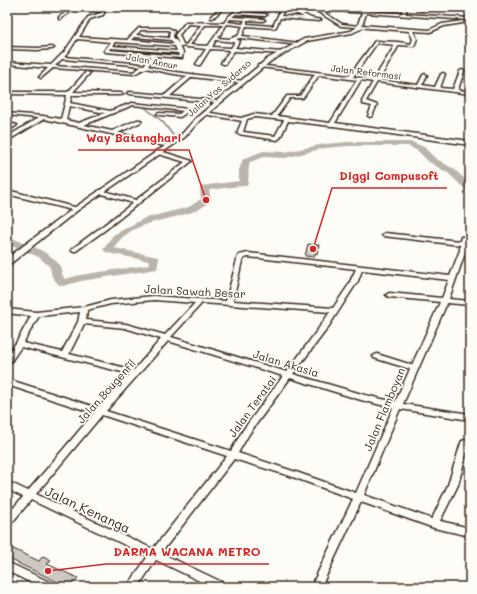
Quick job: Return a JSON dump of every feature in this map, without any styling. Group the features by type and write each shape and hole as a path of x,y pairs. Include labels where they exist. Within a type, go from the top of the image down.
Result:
{"street":[{"path":"36,7 105,10"},
{"path":"41,77 78,37 89,18 102,14 110,7"},
{"path":"212,17 223,7"},
{"path":"181,46 177,35 186,23 260,25 274,27 285,7 310,19"},
{"path":"404,15 404,8 409,7"},
{"path":"60,18 74,8"},
{"path":"198,64 229,18 241,8 270,9"},
{"path":"301,8 317,10 365,10 404,15 470,20"},
{"path":"260,25 270,9"},
{"path":"317,10 324,12 338,24 342,25 430,31 443,25 470,20"},
{"path":"361,26 365,10"},
{"path":"282,12 297,12"},
{"path":"234,14 265,16"},
{"path":"417,21 418,16"},
{"path":"279,17 319,20"},
{"path":"229,18 263,20"},
{"path":"240,37 247,19"},
{"path":"187,46 204,23"},
{"name":"Jalan Yos Sudarso","path":"10,260 76,209 157,152 183,136 217,102 260,66 282,52 312,38 355,31 361,26"},
{"path":"127,42 140,28 171,30 171,37 181,52"},
{"path":"151,38 158,29"},
{"path":"350,78 376,42 413,45 415,39 413,29"},
{"path":"132,36 172,39"},
{"path":"78,37 181,46 282,52"},
{"path":"78,37 94,43"},
{"path":"229,40 240,37 298,44"},
{"path":"215,39 238,41 223,63"},
{"path":"96,61 106,52 114,41 116,41"},
{"path":"370,116 375,105 364,102 398,44"},
{"path":"109,47 181,52"},
{"path":"7,48 52,48"},
{"path":"106,52 180,57 181,52"},
{"path":"7,63 134,73 145,67 154,55"},
{"name":"Jalan Annur","path":"60,58 132,64 160,71 242,82"},
{"name":"Jalan Reformasi","path":"260,66 359,80 470,93"},
{"path":"455,91 462,71"},
{"path":"63,121 70,93 88,73"},
{"path":"274,117 289,97 301,97 317,74"},
{"path":"437,89 443,74"},
{"path":"167,96 191,75"},
{"path":"419,87 425,75"},
{"path":"331,124 359,80"},
{"path":"7,93 121,94"},
{"path":"129,93 217,102"},
{"path":"67,104 110,113"},
{"path":"78,125 132,104 187,110 180,116 159,114"},
{"path":"205,113 243,119 254,115 274,117 470,143"},
{"path":"7,114 43,117 63,121 166,146"},
{"path":"7,139 43,117"},
{"path":"243,119 245,120 240,133 276,138 287,119"},
{"path":"113,133 140,121"},
{"path":"14,125 7,131 15,134"},
{"path":"74,250 189,161 157,152"},
{"path":"7,192 76,209"},
{"path":"100,192 137,202"},
{"name":"Jalan Flamboyan","path":"316,587 359,496 444,300 463,250 463,241 385,235"},
{"path":"229,303 241,256 248,255 453,278"},
{"name":"Jalan Teratai","path":"132,587 155,554 233,454 246,432 350,290 356,280 360,267"},
{"path":"389,295 470,303"},
{"name":"Jalan Sawah Besar","path":"7,311 36,314 84,309 111,302 138,299 173,299 335,310"},
{"name":"Jalan Bougenfil","path":"7,522 100,413 200,301"},
{"path":"64,356 82,322 84,309"},
{"path":"7,361 19,344 36,314"},
{"name":"Jalan Akasia","path":"82,322 126,326 364,398 398,406 470,416"},
{"path":"19,344 136,373"},
{"path":"377,356 414,368"},
{"path":"7,382 100,413 233,454 359,496 434,524 470,532"},
{"path":"434,524 453,485 465,443"},
{"name":"Jalan Kenanga","path":"7,485 222,587"},
{"path":"7,566 50,587"}],"building":[{"path":"308,244 319,245 317,254 315,253 314,257 305,256"},
{"path":"7,546 39,561 43,556 51,560 47,564 78,578 70,587 68,587 7,558"}],"waterway":[{"path":"143,106 163,122 175,138"},
{"path":"7,240 43,255 55,266 56,275 63,283 80,278 153,267 154,259 108,250 116,237 148,220 192,209 206,200 204,188 244,183 243,170 246,161 263,154 285,155 325,146 348,144 409,144 421,149 432,160 451,171 470,189"}],"place":[{"name":"Way Batanghari","path":"206,200"},
{"name":"Diggi Compusoft","path":"313,249"},
{"name":"DARMA WACANA METRO","path":"48,571"}]}
